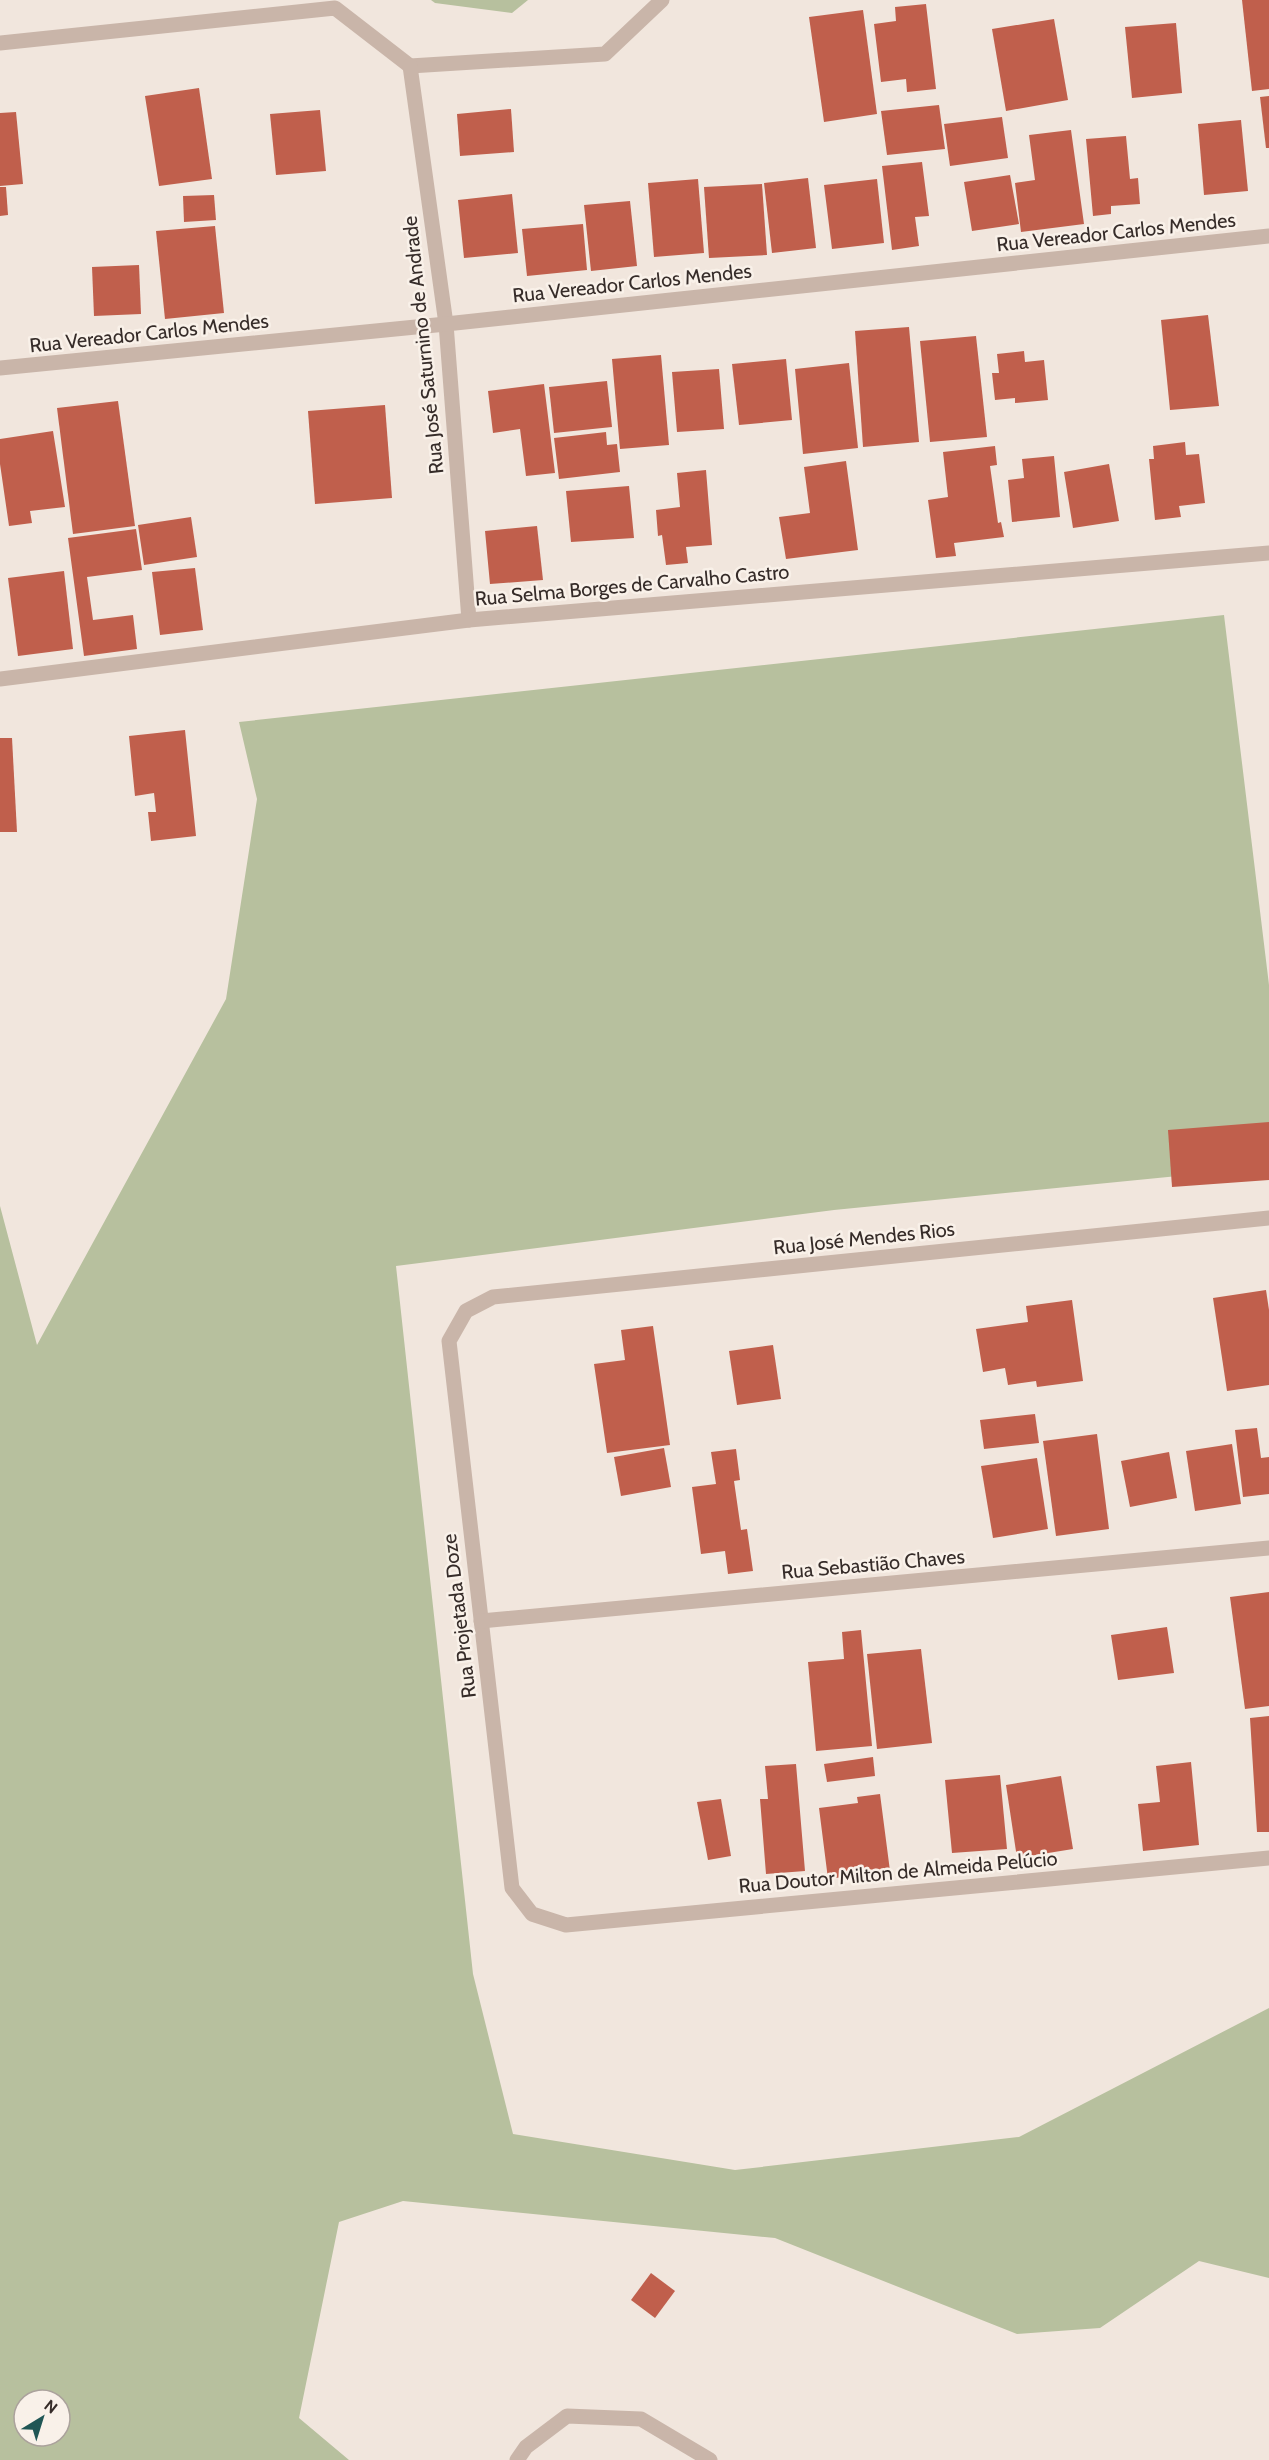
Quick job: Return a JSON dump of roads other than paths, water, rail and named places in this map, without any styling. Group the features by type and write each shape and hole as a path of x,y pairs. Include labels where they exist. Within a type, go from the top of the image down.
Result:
{"street":[{"path":"0,43 331,4 410,66 605,54 662,0"},
{"name":"Rua José Saturnino de Andrade","path":"410,66 446,324 469,620"},
{"name":"Rua Vereador Carlos Mendes","path":"0,368 446,324 1269,236"},
{"name":"Rua Selma Borges de Carvalho Castro","path":"0,679 469,620 1269,553"},
{"name":"Rua José Mendes Rios","path":"466,1311 493,1298 1269,1218"},
{"name":"Rua Projetada Doze","path":"466,1311 449,1341 512,1887 532,1914"},
{"name":"Rua Sebastião Chaves","path":"481,1621 1269,1548"},
{"name":"Rua Doutor Milton de Almeida Pelúcio","path":"532,1914 566,1925 1269,1858"},
{"path":"517,2460 526,2447 567,2416 641,2419 710,2460"}]}
